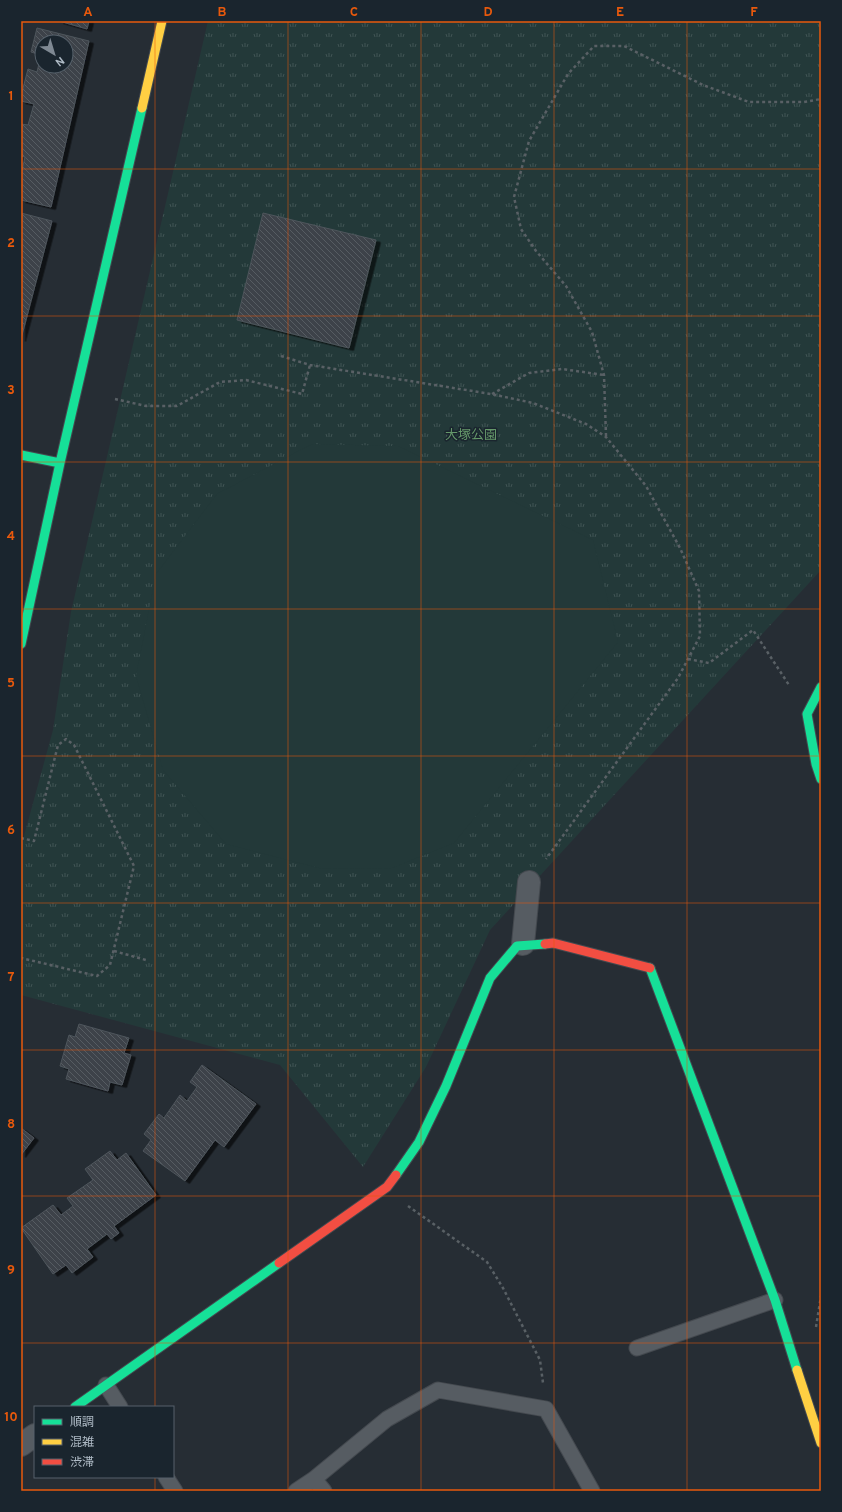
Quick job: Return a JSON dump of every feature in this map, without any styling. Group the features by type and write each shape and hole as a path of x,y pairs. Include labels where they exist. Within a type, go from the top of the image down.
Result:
{"street":[{"path":"21,644 60,463 162,21"},
{"path":"21,455 60,463"},
{"path":"821,686 807,714 816,764 821,779"},
{"path":"523,944 529,882"},
{"path":"76,1406 387,1187 419,1142 446,1086 490,978 517,946 523,944 553,942 652,968 775,1300 821,1443"},
{"path":"21,1445 34,1436"}],"lane":[{"path":"637,1348 775,1300"},
{"path":"106,1385 119,1406"},
{"path":"296,1491 314,1479 388,1419 438,1390 546,1409 592,1491"},
{"path":"167,1478 175,1491"},
{"path":"314,1479 324,1491"}],"path":[{"path":"606,437 604,375 592,332 566,286 536,252 521,229 514,197 529,141 568,74 594,46 624,46 703,86 749,102 804,102 821,99"},
{"path":"281,356 310,365 491,394 534,403 586,424 606,437 646,486 680,548 699,591 700,636 678,678 529,882"},
{"path":"115,399 146,406 176,406 220,382 246,380 302,394 310,365"},
{"path":"491,394 528,372 562,369 604,375"},
{"path":"688,659 709,663 753,630 807,714"},
{"path":"21,838 34,841 58,745 66,739 74,745 134,866 110,965 97,976 21,958"},
{"path":"114,951 146,960"},
{"path":"387,1187 413,1211 487,1262 503,1288 540,1360 546,1409"}],"green space":[{"name":"大塚公園","path":"208,21 821,21 821,570 490,930 426,1067 363,1167 280,1065 21,995 21,847 53,730 71,612"},
{"path":"312,444 398,446 593,540 618,642 454,843 392,868 323,869 226,844 163,770 136,676 156,574 217,494"}],"building":[{"path":"59,21 89,21 87,29"},
{"path":"37,28 61,34 36,34"},
{"path":"74,37 89,41 51,207 21,200 21,175 25,157 21,156 21,124 28,125 34,104 21,101 28,69 34,71 34,74 74,74"},
{"path":"34,40 34,53 31,52"},
{"path":"21,213 52,221 21,339"},
{"path":"263,213 376,240 349,348 237,320"},
{"path":"79,1024 129,1038 124,1053 131,1055 122,1085 110,1082 108,1091 66,1079 69,1069 60,1066 69,1035 75,1037"},
{"path":"202,1065 256,1104 224,1147 215,1140 185,1181 143,1151 151,1140 144,1134 159,1114 164,1118 180,1095 187,1101 197,1087 190,1082"},
{"path":"21,1128 34,1138 21,1155"},
{"path":"110,1151 117,1160 126,1153 156,1195 114,1226 119,1233 111,1239 107,1234 87,1249 93,1257 72,1273 66,1265 53,1274 21,1228 53,1205 61,1215 73,1206 67,1198 93,1180 85,1169"}],"traffic: fast":[{"path":"21,644 60,463 142,108"},
{"path":"21,455 60,463"},
{"path":"821,687 807,714 816,764 821,779"},
{"path":"396,1175 419,1142 446,1086 490,978 517,946 545,944"},
{"path":"650,968 775,1300 797,1370"},
{"path":"76,1406 279,1263"}],"traffic: slow":[{"path":"142,108 162,21"},
{"path":"797,1370 821,1443"}],"traffic: jam":[{"path":"545,944 553,943 650,968"},
{"path":"279,1263 387,1187 396,1175"}]}
